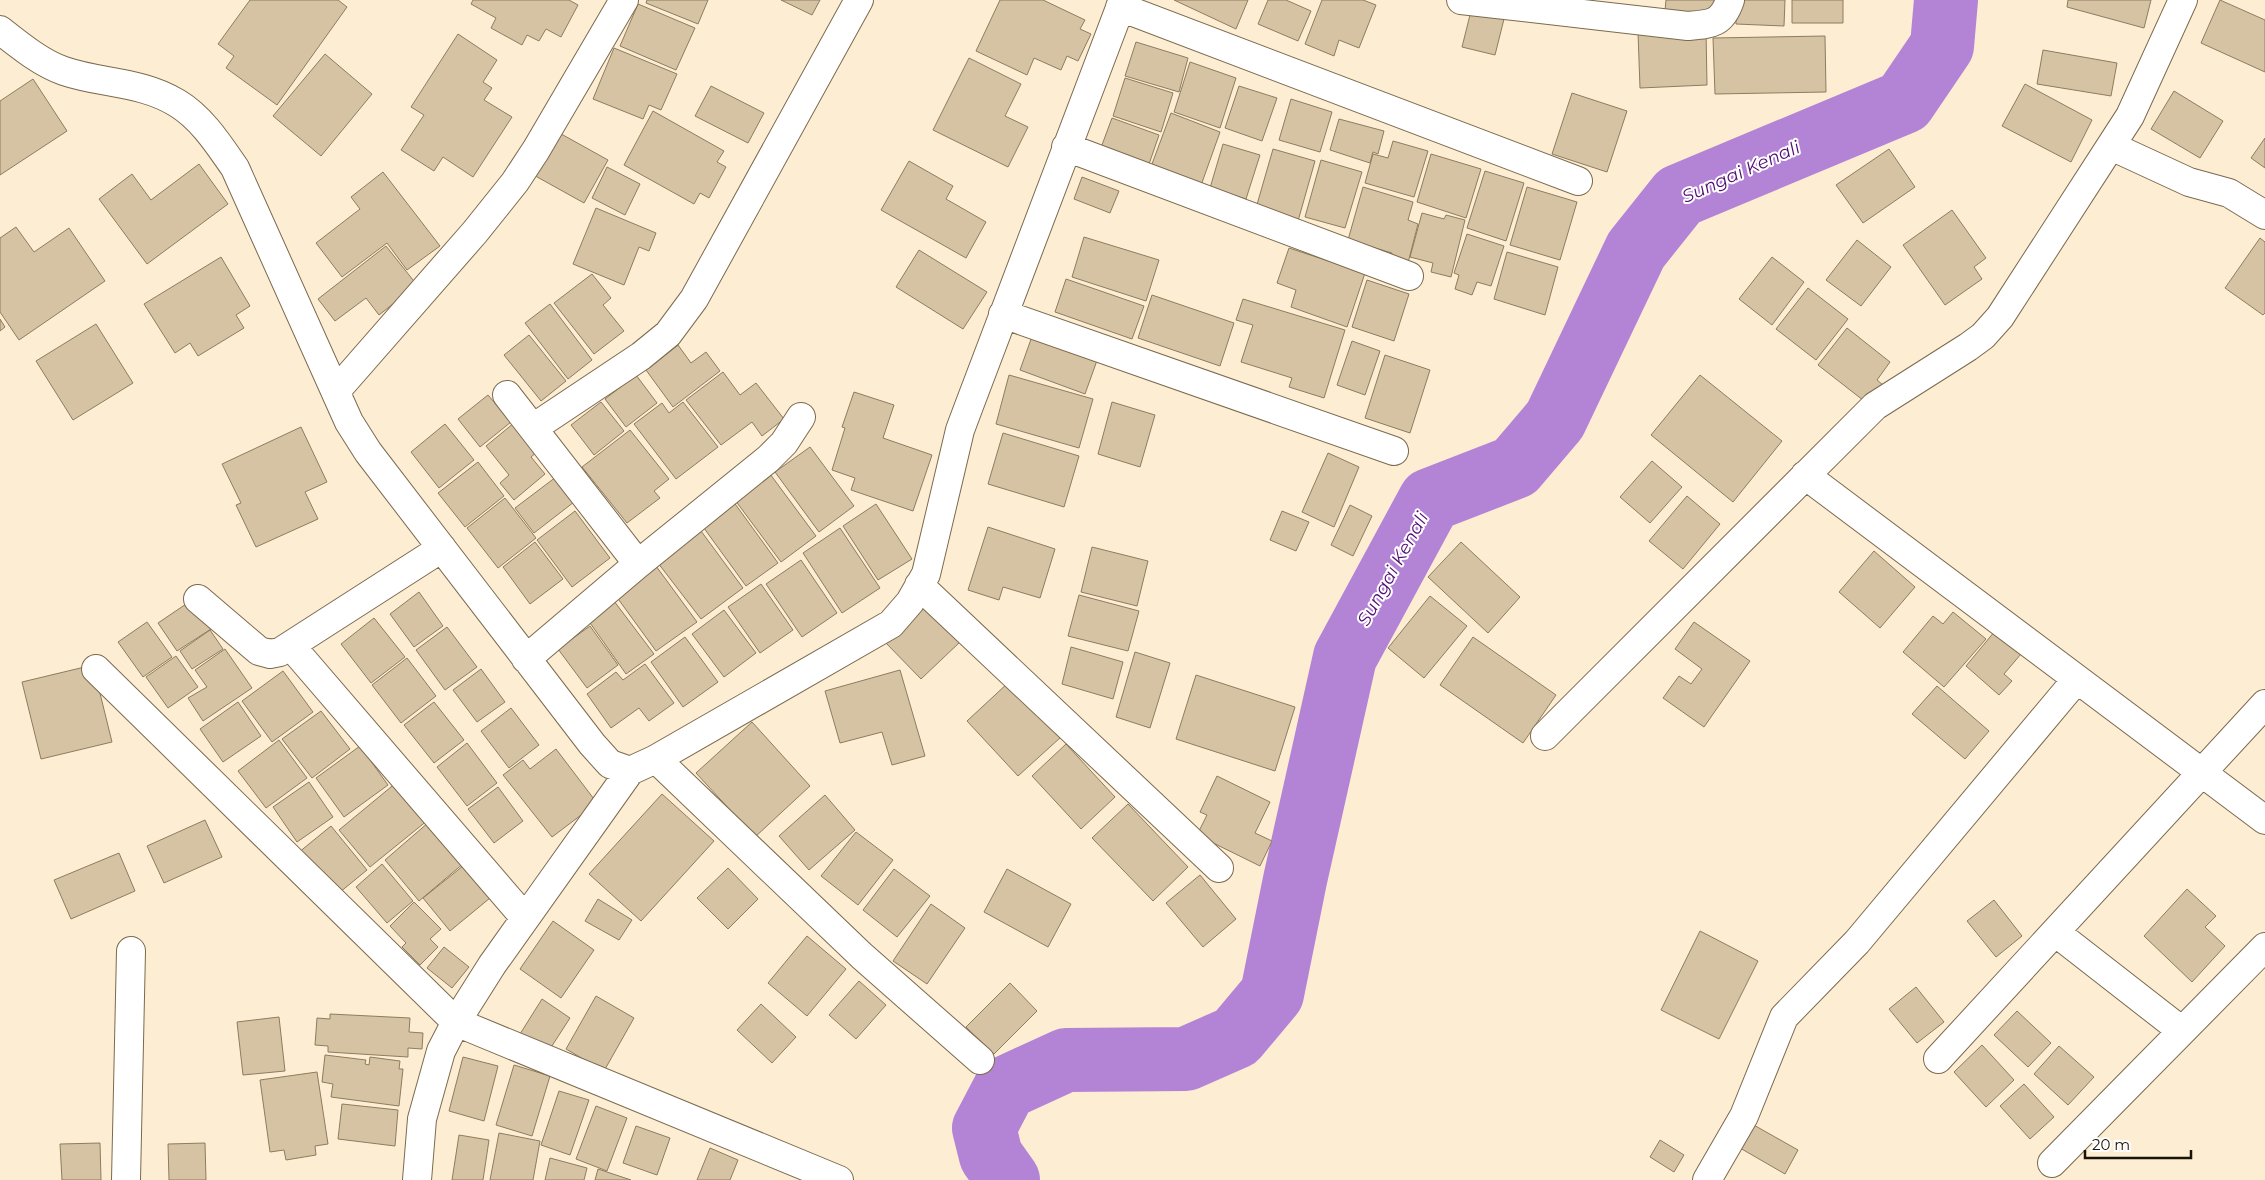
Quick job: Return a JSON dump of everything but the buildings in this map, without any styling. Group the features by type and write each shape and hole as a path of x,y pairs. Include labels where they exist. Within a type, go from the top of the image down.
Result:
{"street":[{"path":"336,391 475,232 515,182 536,150 624,0"},
{"path":"533,428 641,356 668,334 689,306 859,0"},
{"path":"1460,0 1688,26 1713,24 1726,11 1730,0"},
{"path":"1545,736 1875,406 1983,336 2000,317 2130,116 2183,0"},
{"path":"417,1180 422,1119 441,1051 456,1022 525,918 630,770 656,759 891,624 910,602 926,574 960,430 1121,4 1578,181"},
{"path":"0,30 37,57 64,71 147,88 178,103 212,134 235,168 350,422 368,452 592,744 610,764 630,770"},
{"path":"2111,146 2189,182 2229,193 2265,215"},
{"path":"1066,148 1409,276"},
{"path":"1003,314 1394,451"},
{"path":"507,395 638,564"},
{"path":"526,659 638,564 768,459 784,443 801,417"},
{"path":"1805,475 2265,820"},
{"path":"198,599 259,651 270,654 291,646 442,548"},
{"path":"919,585 1220,868"},
{"path":"291,646 525,918"},
{"path":"96,669 456,1022 839,1180"},
{"path":"1707,1180 1744,1116 1784,1017 1857,942 2077,679"},
{"path":"1938,1059 2265,704"},
{"path":"656,759 862,956 980,1060"},
{"path":"2055,932 2182,1031"},
{"path":"126,1180 131,951"},
{"path":"2052,1163 2182,1031 2261,957"}],"waterway":[{"name":"Sungai Kenali","path":"1008,1180 991,1156 984,1128 1005,1088 1066,1060 1186,1059 1236,1037 1272,994 1295,880 1345,657 1430,500 1515,467 1555,420 1636,250 1679,196 1904,102 1942,46 1946,0"}]}
